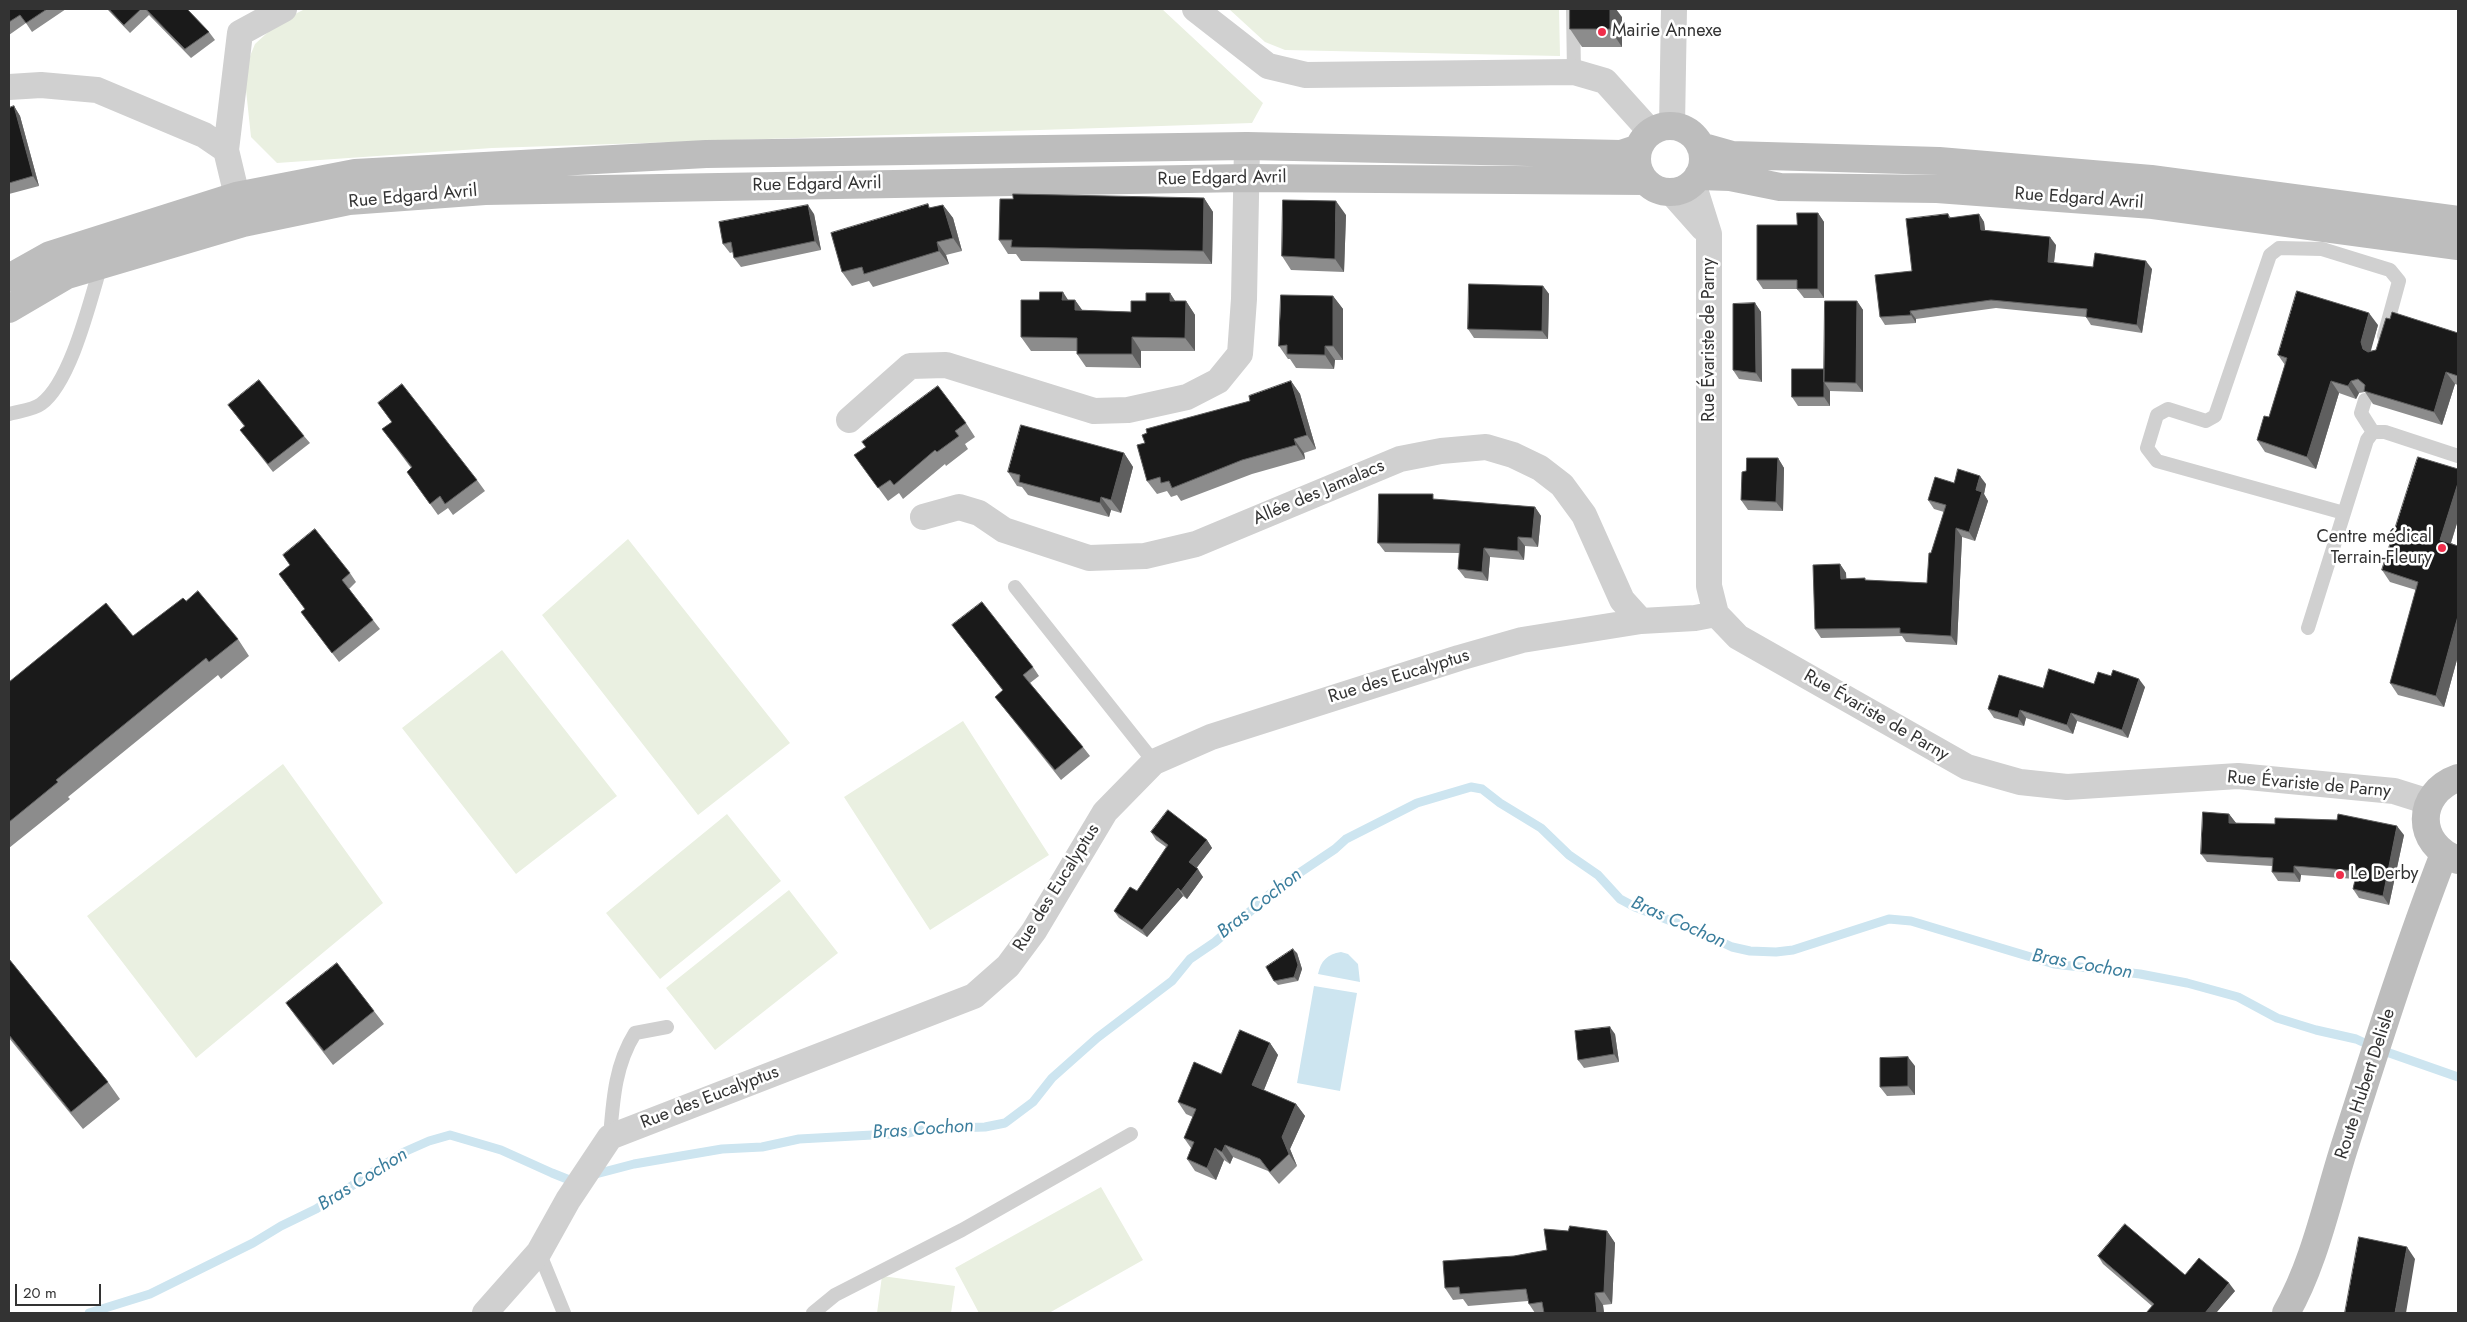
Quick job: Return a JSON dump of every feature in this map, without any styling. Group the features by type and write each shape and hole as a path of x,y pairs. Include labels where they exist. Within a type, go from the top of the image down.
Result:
{"street":[{"path":"243,223 226,150 240,33 284,9"},
{"path":"1195,9 1268,66 1306,75 1574,72 1605,81 1654,135"},
{"path":"1654,135 1689,133 1700,146 1702,161 1687,184 1653,187 1645,181 1637,166 1654,135 1674,9"},
{"path":"9,87 41,85 97,90 204,135 226,150"},
{"name":"Rue Edgard Avril","path":"9,278 50,255 236,196 355,173 706,154 1247,146 1621,154 1654,135"},
{"path":"850,420 910,366 946,365 989,376 1094,411 1128,410 1187,398 1218,381 1240,354 1244,299 1247,146"},
{"name":"Rue Edgard Avril","path":"1700,146 1732,155 1939,161 2151,179 2458,220"},
{"name":"Rue Edgard Avril","path":"1687,184 1730,177 1780,187 1937,189 2153,205 2458,246"},
{"name":"Rue Edgard Avril","path":"9,309 67,275 243,223 349,201 485,191 1246,178 1645,181"},
{"name":"Rue Évariste de Parny","path":"1687,184 1709,234 1709,586 1716,614 1738,637 1967,767 2020,782 2068,787 2238,776 2394,791 2429,802"},
{"name":"Allée des Jamalacs","path":"923,517 959,507 979,513 1004,530 1089,558 1145,556 1196,544 1400,459 1441,451 1486,447 1513,455 1540,468 1562,485 1584,515 1622,600 1641,621"},
{"name":"Rue des Eucalyptus","path":"610,1137 974,996 1008,966 1034,931 1105,812 1154,762 1210,737 1459,658 1522,640 1641,621 1695,618 1716,614"},
{"path":"2429,802 2437,790 2447,782 2458,778"},
{"name":"Route Hubert Delisle","path":"2286,1313 2301,1287 2345,1145 2406,964 2451,857 2434,844 2427,831 2426,816 2429,802"},
{"path":"485,1313 539,1252 568,1200 610,1137"}],"lane":[{"path":"1573,9 1574,72"},
{"path":"2344,513 2157,461 2147,448 2158,415 2168,409 2206,421 2215,416 2270,255 2279,248 2322,249 2390,270 2399,281 2380,347"},
{"path":"9,414 39,405 54,392 79,335 101,265"},
{"path":"2365,400 2361,413 2373,432"},
{"path":"2308,628 2367,440 2373,432"},
{"path":"2373,432 2385,432 2458,456"},
{"path":"1015,587 1154,762"},
{"path":"610,1137 614,1089 626,1047 635,1033 667,1027"},
{"path":"814,1313 835,1295 962,1230 1131,1134"},
{"path":"539,1252 564,1313"}],"green space":[{"path":"305,9 1162,9 1263,103 1252,123 492,148 277,163 251,137 244,71 255,44 279,22"},
{"path":"1229,9 1559,9 1560,56 1285,50 1265,42"},
{"path":"628,539 790,743 698,815 542,615"},
{"path":"502,650 617,796 516,874 402,728"},
{"path":"963,721 1049,855 930,930 844,797"},
{"path":"283,764 383,903 196,1058 87,916"},
{"path":"727,814 781,881 660,979 606,913"},
{"path":"789,890 838,953 715,1050 666,988"},
{"path":"1101,1187 1143,1260 1049,1313 979,1313 955,1268"},
{"path":"882,1276 955,1286 951,1313 877,1313"}],"water":[{"path":"1341,952 1348,954 1358,964 1360,982 1318,974 1325,959 1332,954"},
{"path":"1314,986 1357,993 1340,1091 1297,1083"}],"building":[{"path":"9,9 47,9 26,23 20,15 9,22"},
{"path":"109,9 141,9 124,25"},
{"path":"146,9 187,9 209,32 185,49"},
{"path":"1570,9 1610,9 1610,29 1570,29"},
{"path":"14,106 33,176 9,183 9,108"},
{"path":"1013,194 1204,198 1203,251 1011,247 1012,240 999,240 1000,199 1013,199"},
{"path":"1283,200 1336,201 1335,259 1282,256"},
{"path":"928,204 929,208 943,205 953,238 937,242 939,251 864,274 862,267 842,272 831,233"},
{"path":"808,205 815,241 734,258 731,242 723,244 719,222"},
{"path":"1797,213 1818,213 1818,289 1797,289 1797,280 1757,280 1757,225 1797,225"},
{"path":"1948,214 1949,218 1979,214 1981,230 2050,237 2048,262 2093,267 2095,253 2146,261 2137,325 2086,317 2087,309 1991,300 1910,311 1911,315 1880,317 1875,275 1912,271 1906,219"},
{"path":"1469,284 1543,286 1542,331 1468,329"},
{"path":"2297,291 2369,313 2361,342 2363,349 2368,352 2376,350 2386,318 2390,319 2392,312 2458,333 2458,376 2446,372 2434,412 2364,391 2365,385 2358,379 2351,381 2348,386 2331,381 2307,457 2257,440 2264,416 2269,417 2287,358 2278,355"},
{"path":"1040,292 1063,292 1062,300 1075,300 1075,310 1131,312 1131,301 1146,301 1146,293 1170,293 1170,301 1186,301 1185,338 1132,337 1132,354 1077,354 1077,338 1021,337 1021,300 1039,300"},
{"path":"1281,295 1333,296 1333,346 1325,346 1325,355 1287,354 1287,345 1279,346"},
{"path":"1825,301 1857,301 1856,383 1824,382"},
{"path":"1755,303 1756,373 1733,370 1733,304"},
{"path":"1792,369 1824,369 1824,397 1792,397"},
{"path":"259,380 304,436 268,464 240,430 245,426 228,405"},
{"path":"1291,381 1307,435 1294,439 1296,445 1242,460 1172,488 1169,481 1161,483 1160,477 1147,481 1137,445 1145,443 1142,435 1147,433 1146,429 1250,401 1249,396"},
{"path":"402,384 477,480 445,504 440,496 430,504 407,472 412,467 382,429 392,422 378,403"},
{"path":"938,386 966,423 955,431 959,436 937,452 935,450 894,485 890,480 878,488 854,455 866,447 862,442"},
{"path":"1021,425 1124,453 1111,500 1101,497 1100,503 1019,482 1020,475 1008,472"},
{"path":"2418,457 2458,469 2458,483 2440,540 2458,546 2458,616 2436,696 2390,683 2418,582 2382,570"},
{"path":"1747,458 1778,458 1776,502 1741,500 1742,472 1746,471"},
{"path":"1958,469 1980,476 1976,490 1982,492 1969,532 1956,528 1951,636 1900,633 1900,628 1815,629 1813,565 1840,564 1841,579 1865,578 1865,580 1927,583 1929,553 1931,553 1946,505 1928,500 1935,477 1954,483"},
{"path":"1379,494 1433,494 1433,499 1535,507 1532,538 1518,537 1518,551 1484,548 1482,572 1458,569 1460,544 1378,543"},
{"path":"315,529 350,573 342,580 373,620 332,653 301,612 305,609 279,574 290,565 283,555"},
{"path":"198,591 238,639 209,662 206,658 56,780 58,782 9,822 9,682 106,603 133,636 183,598 186,601"},
{"path":"982,602 1033,667 1023,675 1083,747 1055,770 995,697 1003,690 952,625"},
{"path":"2049,669 2094,684 2098,672 2111,676 2113,670 2139,679 2122,730 2071,713 2067,725 2020,710 2018,718 1988,709 1999,675 2043,688"},
{"path":"1168,810 1207,840 1189,862 1198,869 1181,891 1178,888 1142,930 1114,911 1130,887 1137,891 1168,845 1151,832"},
{"path":"2203,812 2229,814 2229,823 2275,824 2275,818 2337,820 2338,814 2397,826 2383,896 2353,889 2357,871 2294,866 2294,873 2272,872 2273,858 2201,854"},
{"path":"1293,949 1298,965 1294,977 1274,981 1266,967"},
{"path":"9,959 108,1082 71,1112 9,1035"},
{"path":"337,963 374,1011 324,1051 286,1003"},
{"path":"1610,1027 1614,1054 1578,1060 1575,1031"},
{"path":"1240,1030 1270,1043 1252,1085 1296,1104 1282,1137 1289,1154 1270,1172 1260,1159 1225,1145 1222,1152 1215,1148 1207,1168 1187,1159 1194,1142 1184,1138 1196,1109 1178,1102 1194,1062 1221,1074"},
{"path":"1908,1057 1908,1086 1880,1087 1880,1058"},
{"path":"2125,1224 2185,1275 2199,1258 2229,1283 2205,1313 2146,1313 2154,1304 2098,1256"},
{"path":"1570,1226 1607,1231 1604,1292 1595,1293 1597,1313 1544,1313 1542,1302 1529,1304 1526,1289 1460,1294 1459,1287 1445,1288 1443,1261 1514,1256 1547,1250 1544,1229 1568,1231"},
{"path":"2359,1237 2407,1247 2395,1313 2345,1313"}],"waterway":[{"name":"Bras Cochon","path":"592,1175 634,1164 722,1149 762,1147 799,1139 909,1133 925,1129 985,1127 1005,1123 1033,1102 1052,1078 1097,1038 1172,981 1190,959 1215,942 1277,888 1335,849 1346,839 1417,803 1471,787 1482,789 1500,803 1541,828 1569,855 1598,875 1620,899 1732,947 1750,951 1776,952 1793,950 1889,919 1911,921 2054,964 2140,974 2187,983 2238,997 2277,1018 2316,1030 2356,1039 2378,1049 2458,1077"},
{"name":"Bras Cochon","path":"89,1313 150,1294 253,1243 281,1226 316,1209 404,1152 429,1141 450,1135 501,1150 572,1181 577,1179"}],"place":[{"name":"Mairie Annexe","path":"1602,32"},
{"name":"Centre médical Terrain-Fleury","path":"2442,548"},
{"name":"Le Derby","path":"2340,875"}]}
